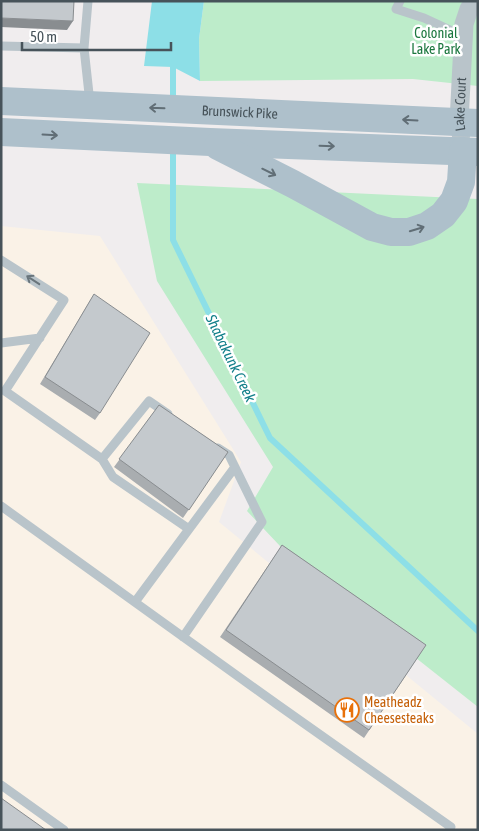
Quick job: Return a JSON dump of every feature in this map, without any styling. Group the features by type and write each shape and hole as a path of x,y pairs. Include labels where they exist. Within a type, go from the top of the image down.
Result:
{"main road":[{"name":"Brunswick Pike","path":"1,101 468,122"},
{"path":"1,132 200,142 470,152 454,201 443,215 427,226 409,232 391,232 372,227 293,184 200,142"}],"street":[{"name":"Lake Court","path":"470,152 463,36 464,24 469,9 476,1"}],"lane":[{"path":"88,1 84,48 90,105"},
{"path":"400,1 396,9 424,18 463,36"},
{"path":"1,46 84,48"},
{"path":"1,260 64,300 4,391 102,459 113,477 189,529"},
{"path":"1,343 40,338"},
{"path":"102,459 149,401 173,417"},
{"path":"183,637 262,522 229,455 213,444"},
{"path":"136,602 235,467"},
{"path":"1,506 452,827 449,830"},
{"path":"1,785 64,830"}],"shaded area":[{"path":"1,226 100,236 241,462 219,522 478,734 478,830 1,830"}],"green space":[{"name":"Colonial Lake Park","path":"204,1 478,1 478,86 413,79 200,81 199,39"},
{"path":"137,183 478,199 478,707 297,564 247,511 273,467 157,281"}],"water":[{"path":"152,1 204,1 199,39 200,81 173,67 144,66"}],"building":[{"path":"1,1 74,1 73,21 1,18"},
{"path":"94,294 150,333 100,413 45,377"},
{"path":"159,405 228,452 189,510 119,459"},
{"path":"282,545 426,645 369,730 226,630"},
{"path":"1,798 46,830 1,830"}],"waterway":[{"name":"Shabakunk Creek","path":"173,103 173,67 175,60"},
{"name":"Shabakunk Creek","path":"173,148 173,240 270,438 478,631"}],"place":[{"name":"Meatheadz Cheesesteaks","path":"347,710"}]}
